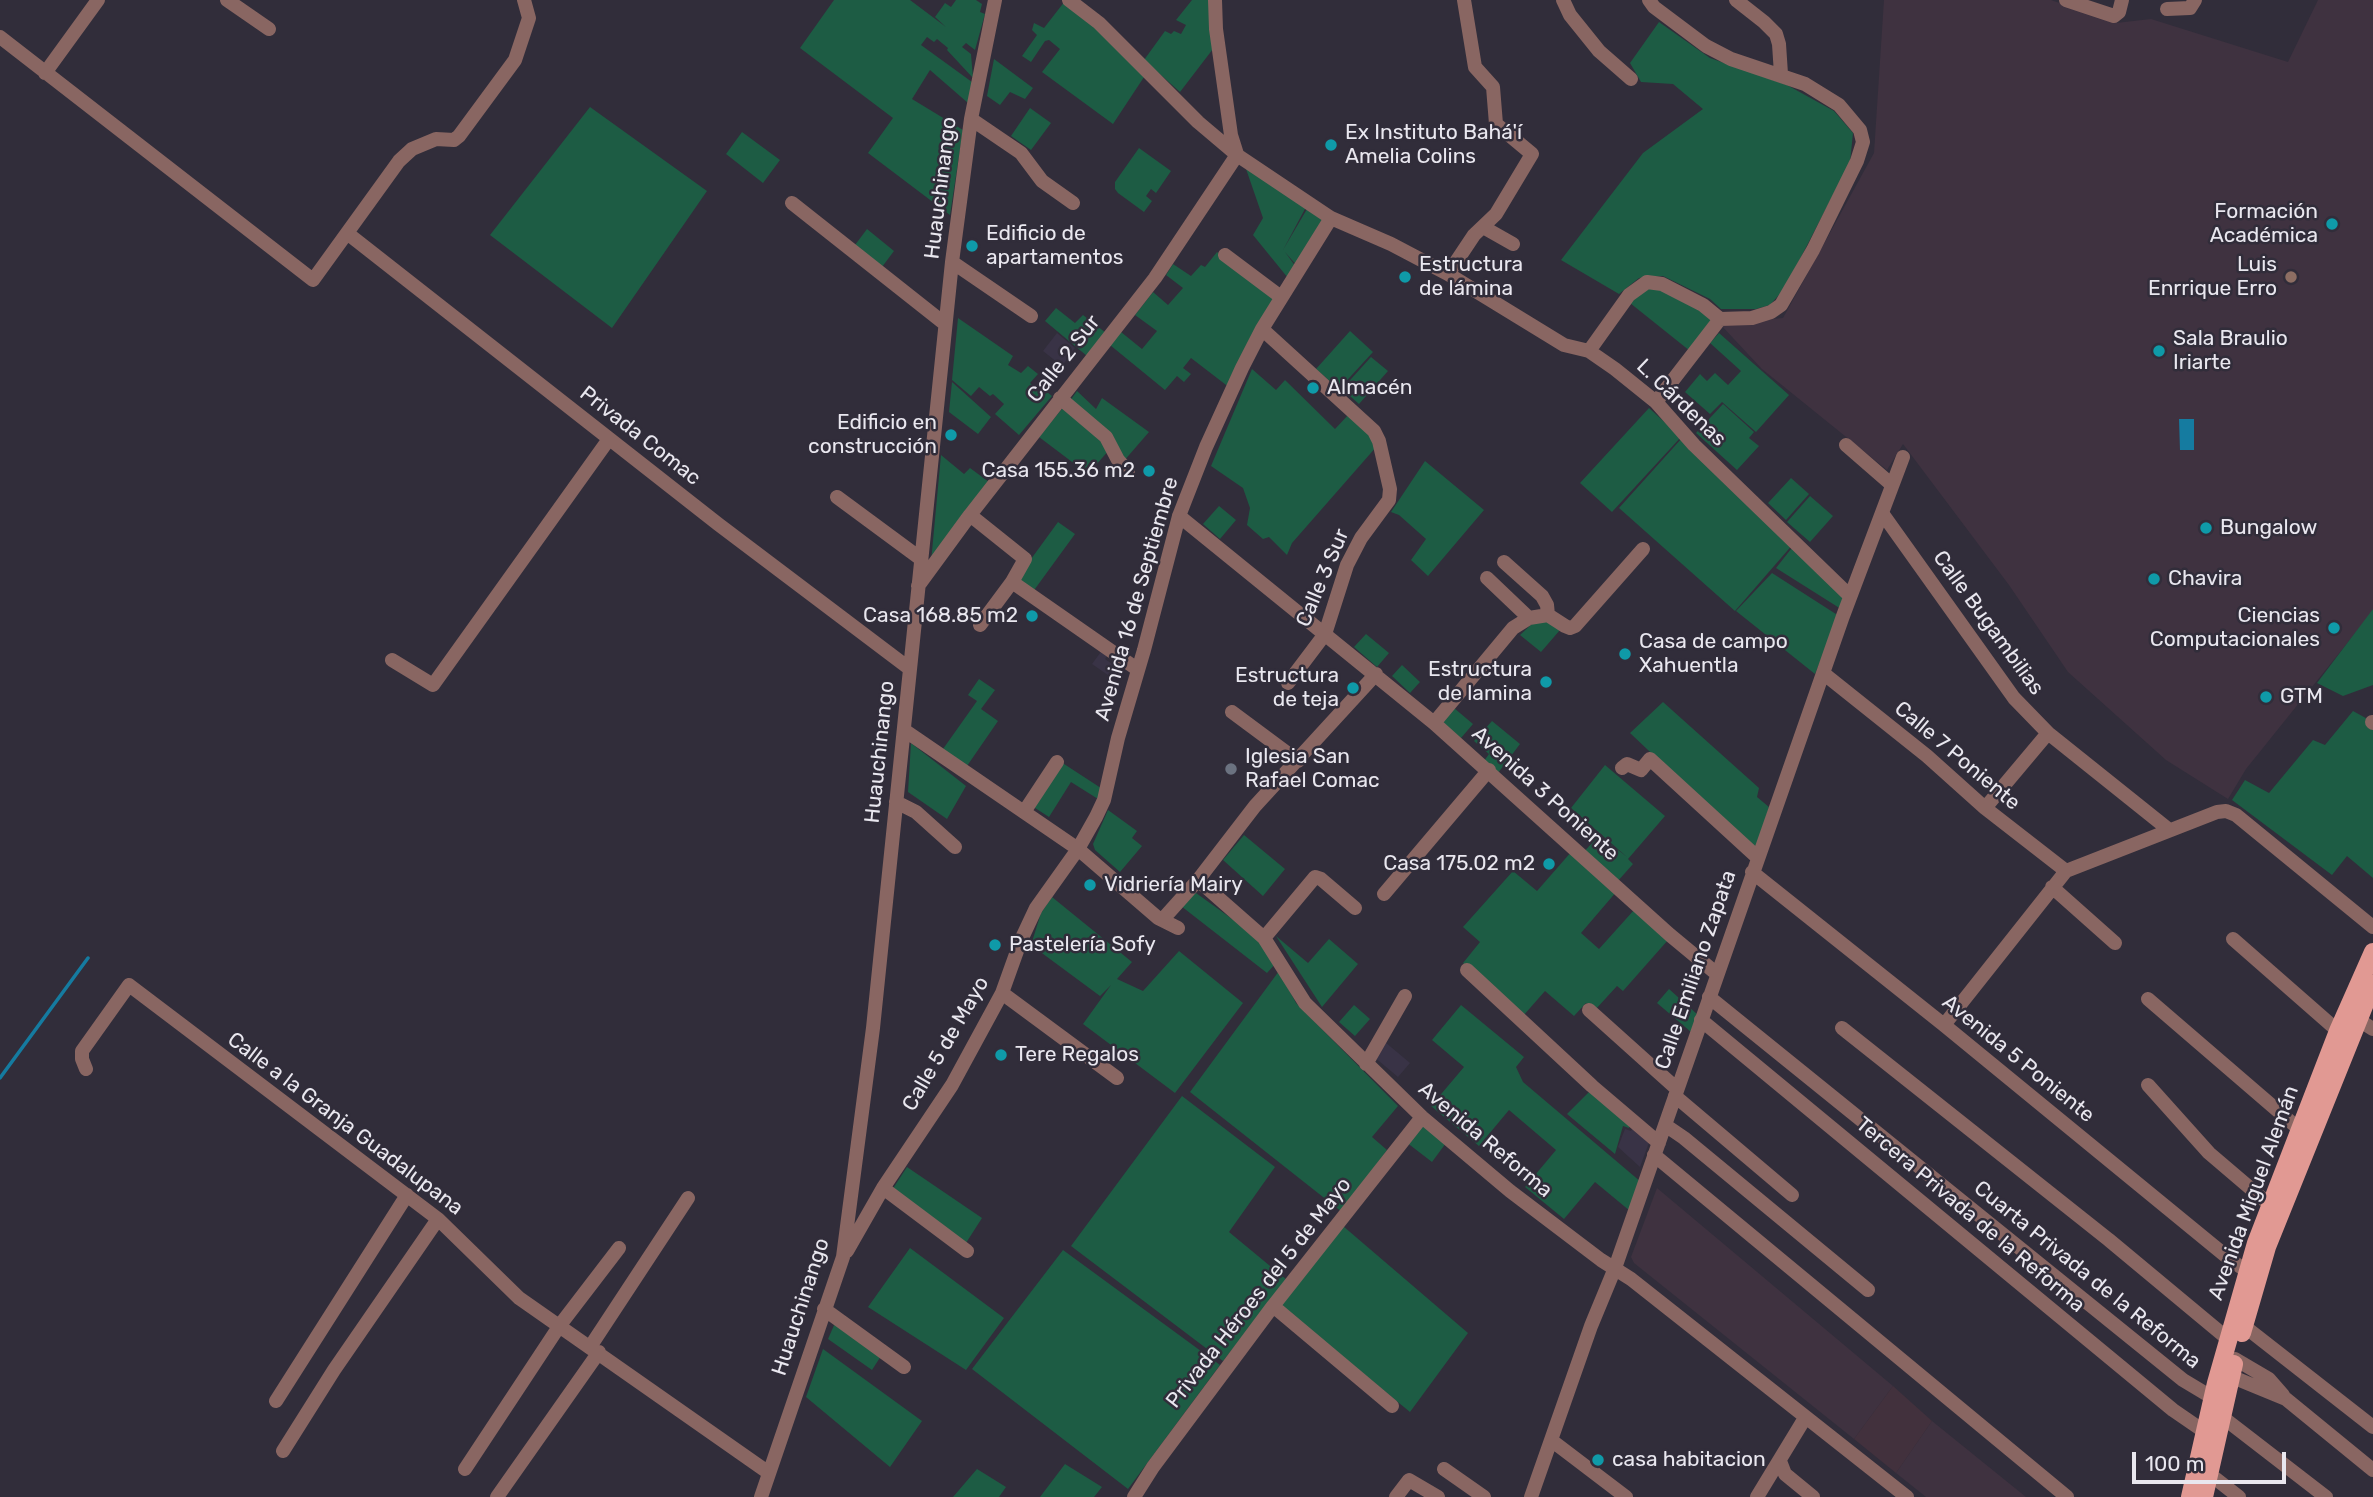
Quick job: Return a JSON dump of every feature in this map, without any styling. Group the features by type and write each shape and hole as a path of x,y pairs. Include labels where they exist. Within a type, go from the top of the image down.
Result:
{"main road":[{"name":"Avenida Miguel Alemán","path":"2190,1497 2202,1473 2211,1434 2213,1398 2228,1339 2252,1276 2267,1247 2373,952"},
{"name":"Avenida Miguel Alemán","path":"2211,1434 2221,1416 2270,1205 2339,1031 2373,984"},
{"name":"Avenida Miguel Alemán","path":"2202,1473 2204,1497"}],"street":[{"path":"46,73 98,0"},
{"path":"227,0 269,29"},
{"path":"0,37 313,279 399,161 412,149 436,139 454,140 459,136 515,61 529,18 524,0"},
{"name":"Huauchinango","path":"761,1497 843,1257 873,1028 952,262 971,119 995,0"},
{"name":"L. Cárdenas","path":"1069,0 1099,23 1198,122 1237,155 1331,218 1391,244 1448,274 1564,345 1589,351 1615,369 1656,402 1694,445 1850,596"},
{"path":"1215,0 1216,29 1231,135 1237,155"},
{"path":"1448,274 1474,235 1496,214 1532,154 1496,124 1493,87 1475,67 1464,0"},
{"path":"1563,0 1570,15 1599,51 1631,79"},
{"path":"1589,351 1629,295 1647,282 1662,284 1703,305 1720,319 1752,318 1781,305 1819,239 1857,161 1863,142 1860,130 1839,106 1805,84 1731,59 1706,46 1654,7 1649,0"},
{"path":"1736,0 1776,34 1781,74"},
{"path":"2066,0 2113,16 2119,12 2122,0"},
{"path":"2167,9 2190,8 2195,0"},
{"path":"971,119 1021,153 1042,181 1073,203"},
{"name":"Calle 2 Sur","path":"918,586 1060,398 1155,278 1237,155"},
{"path":"792,203 945,324"},
{"name":"Avenida 16 de Septiembre","path":"1078,849 1104,800 1179,516 1206,447 1262,329 1331,218"},
{"path":"1483,227 1513,244"},
{"name":"Privada Comac","path":"347,233 609,439 910,669"},
{"path":"1225,255 1281,297"},
{"path":"952,262 1031,316"},
{"path":"1656,402 1720,319"},
{"name":"Calle 3 Sur","path":"1262,329 1374,431 1380,441 1390,489 1388,500 1361,538 1347,565 1325,634 1288,683"},
{"path":"1060,398 1106,437 1118,460 1128,471"},
{"path":"392,660 433,685 609,439"},
{"path":"1846,445 1892,485"},
{"name":"Calle Emiliano Zapata","path":"1531,1497 1591,1326 1615,1268 1822,673 1903,457"},
{"path":"837,497 920,559"},
{"name":"Calle Bugambilias","path":"1882,513 2014,698 2048,733 2168,829"},
{"path":"970,515 1025,559 1012,582 980,625"},
{"name":"Avenida 3 Poniente","path":"1179,516 1434,723 1489,770 1594,868 1717,974"},
{"path":"1434,723 1513,628 1529,618 1548,615 1565,626 1574,626 1643,549"},
{"path":"1504,562 1542,596 1548,615"},
{"path":"1487,578 1529,618"},
{"path":"1012,582 1137,669"},
{"name":"Calle 7 Poniente","path":"1822,673 1927,756 1985,808 2066,871"},
{"path":"1163,919 1198,880 1255,806 1376,674"},
{"path":"1232,712 1298,761"},
{"path":"904,730 1078,849 1158,918 1178,928"},
{"path":"1985,808 2048,733"},
{"path":"1622,768 1627,764 1641,770 1650,759 1757,857"},
{"path":"1024,812 1057,762"},
{"path":"1384,894 1489,770"},
{"path":"896,802 916,813 955,847"},
{"path":"1944,1026 2066,871 2217,812 2227,811 2236,815 2373,928"},
{"name":"Calle 5 de Mayo","path":"843,1257 883,1188 951,1085 1002,993 1036,908 1078,849"},
{"name":"Avenida 5 Poniente","path":"1752,873 2252,1276"},
{"path":"1264,937 1315,877 1321,878 1355,908"},
{"name":"Avenida Reforma","path":"1198,880 1264,937 1305,1003 1422,1117 1510,1191 1632,1279 1906,1497"},
{"path":"2052,887 2115,943"},
{"path":"2233,939 2339,1031"},
{"path":"1467,970 1657,1149 2067,1497"},
{"name":"Calle a la Granja Guadalupana","path":"86,1069 82,1051 129,985 438,1219 519,1298 769,1473"},
{"path":"1002,993 1117,1079"},
{"path":"1366,1063 1405,996"},
{"name":"Cuarta Privada de la Reforma","path":"1709,997 2183,1380 2213,1398"},
{"path":"2148,999 2300,1129"},
{"path":"1589,1010 1676,1093 1792,1195"},
{"path":"2352,1015 2373,1029"},
{"name":"Tercera Privada de la Reforma","path":"1701,1020 2173,1410 2211,1434"},
{"path":"1842,1028 2099,1232 2228,1339"},
{"path":"2148,1085 2209,1153 2270,1205"},
{"name":"Privada Héroes del 5 de Mayo","path":"1134,1497 1153,1467 1273,1306 1422,1117"},
{"path":"1665,1125 1868,1290"},
{"path":"883,1188 967,1251"},
{"path":"276,1401 407,1195"},
{"path":"497,1497 688,1198"},
{"path":"283,1451 334,1370 438,1219"},
{"path":"465,1469 560,1325 619,1248"},
{"path":"1273,1306 1392,1406"},
{"path":"824,1309 904,1367"},
{"path":"2244,1326 2373,1427"},
{"path":"2233,1367 2286,1399 2373,1470"},
{"path":"2221,1416 2326,1497"},
{"path":"1757,1497 1805,1418"},
{"path":"1551,1440 1626,1497"},
{"path":"1780,1461 1785,1474 1813,1497"},
{"path":"1444,1469 1484,1497"},
{"path":"2202,1473 2239,1497"},
{"path":"1396,1497 1409,1480 1438,1497"}],"shaded area":[{"path":"1884,0 2051,0 2116,23 2151,19 2288,62 2318,0 2373,0 2373,611 2246,769 2228,799 2166,760 2068,672 2009,585 1903,444 1887,470 1762,369 1720,324 1783,318 1874,153"},
{"path":"1057,333 1075,348 1062,366 1043,351"},
{"path":"1103,649 1109,653 1105,659 1122,671 1115,680 1092,664"},
{"path":"1385,1042 1410,1063 1398,1077 1373,1056"},
{"path":"1633,1126 1650,1140 1640,1167 1618,1147 1625,1129 1631,1131"},
{"path":"1657,1188 1893,1386 1854,1439 1634,1263 1631,1257"},
{"path":"1893,1386 1932,1421 1896,1473 1854,1439"},
{"path":"1932,1421 2026,1497 1926,1497 1896,1473"}],"green space":[{"path":"834,0 910,0 946,27 935,17 945,3 951,7 956,0 976,0 982,4 980,12 985,14 975,50 966,43 962,47 971,54 973,78 937,39 934,42 927,37 921,45 972,82 968,103 930,70 912,99 963,130 950,215 868,153 893,118 800,48"},
{"path":"1192,0 1211,0 1216,45 1180,92 1144,60 1165,31 1181,34 1186,25 1176,20"},
{"path":"1065,1 1146,74 1113,124 1042,72 1060,49 1049,40 1045,41 1031,62 1022,56 1037,35 1032,30 1034,23 1044,28"},
{"path":"1659,22 1710,58 1787,85 1834,111 1853,133 1850,162 1785,288 1770,305 1756,309 1721,309 1710,299 1663,276 1639,278 1619,294 1561,260 1643,153 1703,109 1673,84 1641,82 1630,63"},
{"path":"994,59 1033,88 1025,99 1010,92 1000,105 987,96"},
{"path":"590,107 707,191 612,328 490,235"},
{"path":"1030,108 1051,123 1031,150 1011,136"},
{"path":"742,132 780,160 763,183 726,154"},
{"path":"1139,148 1171,171 1156,193 1151,189 1146,196 1152,201 1144,212 1115,189 1115,182"},
{"path":"1245,166 1306,207 1283,250 1307,209 1326,220 1298,267 1285,252 1296,267 1288,278 1253,235 1263,218"},
{"path":"867,229 894,251 882,267 855,245"},
{"path":"1217,252 1277,297 1230,388 1191,358 1183,368 1191,374 1184,382 1177,376 1165,390 1110,345 1121,332 1142,349 1157,331 1135,315 1153,292 1168,305 1183,288 1166,275 1173,264 1191,276 1201,265 1205,267"},
{"path":"1648,284 1662,287 1715,319 1690,351 1630,303"},
{"path":"1056,308 1075,323 1083,315 1106,333 1087,356 1045,321"},
{"path":"958,318 1013,356 1008,365 1021,373 1028,366 1038,374 1030,383 1044,395 1047,392 1052,396 1019,435 995,414 1004,404 993,394 990,396 979,387 971,396 952,380"},
{"path":"1350,331 1373,352 1339,389 1316,369"},
{"path":"1719,333 1789,395 1756,432 1722,402 1710,414 1685,392 1700,374 1707,381 1715,373 1728,385 1741,371 1710,343"},
{"path":"1371,357 1388,371 1359,404 1342,389"},
{"path":"1252,369 1276,390 1285,380 1335,429 1350,413 1370,431 1377,446 1292,543 1287,555 1269,537 1263,539 1247,525 1250,508 1243,488 1211,466"},
{"path":"952,382 991,417 978,434 949,412"},
{"path":"1077,391 1096,409 1102,398 1149,432 1123,462 1069,402"},
{"path":"1723,404 1754,432 1749,438 1759,446 1737,470 1696,433"},
{"path":"1065,405 1110,449 1088,474 1039,437"},
{"path":"1649,408 1681,437 1612,512 1580,483"},
{"path":"1682,438 1794,543 1735,611 1619,508"},
{"path":"941,455 964,474 970,468 989,482 931,562"},
{"path":"1425,461 1484,510 1428,576 1411,560 1426,539 1399,515 1391,512"},
{"path":"1791,478 1809,494 1786,520 1768,503"},
{"path":"1810,496 1833,516 1810,542 1787,522"},
{"path":"1219,506 1236,520 1220,539 1203,524"},
{"path":"1058,522 1075,534 1032,593 1015,581"},
{"path":"1795,544 1847,595 1841,609 1776,568"},
{"path":"1772,573 1839,616 1815,674 1736,611"},
{"path":"2373,609 2373,685 2343,696 2317,683"},
{"path":"1545,620 1560,630 1541,652 1520,635 1534,622"},
{"path":"1366,634 1389,653 1377,667 1354,647"},
{"path":"1402,665 1420,682 1410,693 1392,676"},
{"path":"979,679 995,690 981,709 998,721 967,766 943,749 977,701 968,695"},
{"path":"1663,702 1759,788 1757,797 1769,807 1756,852 1630,733"},
{"path":"1454,708 1473,724 1461,738 1442,723"},
{"path":"2353,711 2373,722 2373,878 2347,856 2332,875 2232,800 2245,780 2269,793 2313,740 2325,745"},
{"path":"1492,721 1520,744 1498,773 1484,761 1489,754 1474,741"},
{"path":"911,743 966,786 947,819 908,792"},
{"path":"1061,762 1104,790 1098,799 1071,782 1049,817 1032,806"},
{"path":"1605,765 1665,816 1628,859 1633,864 1617,882 1583,853 1599,835 1627,857 1571,808"},
{"path":"1108,810 1137,831 1132,838 1142,846 1120,872 1095,850 1093,844"},
{"path":"1244,835 1285,869 1263,896 1223,860"},
{"path":"1572,851 1617,891 1581,933 1599,949 1634,910 1668,940 1623,991 1617,986 1595,1010 1586,1003 1574,1016 1545,991 1523,1016 1463,963 1480,942 1463,927 1513,871 1537,891"},
{"path":"1196,893 1260,939 1276,963 1267,973 1181,906"},
{"path":"1052,897 1132,962 1117,979 1143,991 1179,951 1243,1003 1175,1093 1083,1024 1111,985 1100,996 1031,945 1041,913"},
{"path":"1276,936 1308,963 1329,939 1358,964 1322,1007"},
{"path":"1279,971 1296,1003 1398,1106 1372,1137 1387,1150 1342,1212 1190,1092"},
{"path":"1669,989 1698,1015 1691,1032 1657,1003"},
{"path":"1354,1005 1370,1019 1355,1036 1339,1022"},
{"path":"1461,1005 1524,1057 1516,1067 1523,1082 1641,1182 1630,1211 1595,1182 1564,1219 1525,1187 1556,1150 1509,1110 1479,1146 1431,1106 1464,1067 1432,1040"},
{"path":"1591,1090 1630,1124 1629,1128 1623,1126 1615,1154 1567,1114"},
{"path":"1182,1096 1275,1167 1229,1232 1287,1280 1223,1361 1071,1246"},
{"path":"1422,1122 1446,1143 1432,1162 1406,1142"},
{"path":"907,1167 982,1218 966,1243 892,1190"},
{"path":"1343,1226 1468,1333 1410,1412 1280,1305"},
{"path":"910,1248 1004,1318 966,1370 868,1307"},
{"path":"1063,1250 1220,1365 1128,1489 972,1369"},
{"path":"835,1323 881,1356 872,1370 828,1339"},
{"path":"823,1349 922,1421 890,1467 806,1397"},
{"path":"1065,1464 1102,1487 1094,1497 1040,1497"},
{"path":"977,1469 1006,1487 999,1497 953,1497"}],"water":[{"path":"2179,419 2194,419 2194,450 2180,450"}],"waterway":[{"path":"0,1078 88,958"}],"place":[{"name":"Ex Instituto Bahá'í Amelia Colins","path":"1331,145"},
{"name":"Formación Académica","path":"2332,224"},
{"name":"Edificio de apartamentos","path":"972,246"},
{"name":"Estructura de lámina","path":"1405,277"},
{"name":"Luis Enrrique Erro","path":"2291,277"},
{"name":"Sala Braulio Iriarte","path":"2159,351"},
{"name":"Almacén","path":"1313,388"},
{"name":"Edificio en construcción","path":"951,435"},
{"name":"Casa 155.36 m2","path":"1149,471"},
{"name":"Bungalow","path":"2206,528"},
{"name":"Chavira","path":"2154,579"},
{"name":"Casa 168.85 m2","path":"1032,616"},
{"name":"Ciencias Computacionales","path":"2334,628"},
{"name":"Casa de campo Xahuentla","path":"1625,654"},
{"name":"Estructura de lamina","path":"1546,682"},
{"name":"Estructura de teja","path":"1353,688"},
{"name":"GTM","path":"2266,697"},
{"name":"Iglesia San Rafael Comac","path":"1231,769"},
{"name":"Casa 175.02 m2","path":"1549,864"},
{"name":"Vidriería Mairy","path":"1090,885"},
{"name":"Pastelería Sofy","path":"995,945"},
{"name":"Tere Regalos","path":"1001,1055"},
{"name":"casa habitacion","path":"1598,1460"}]}
